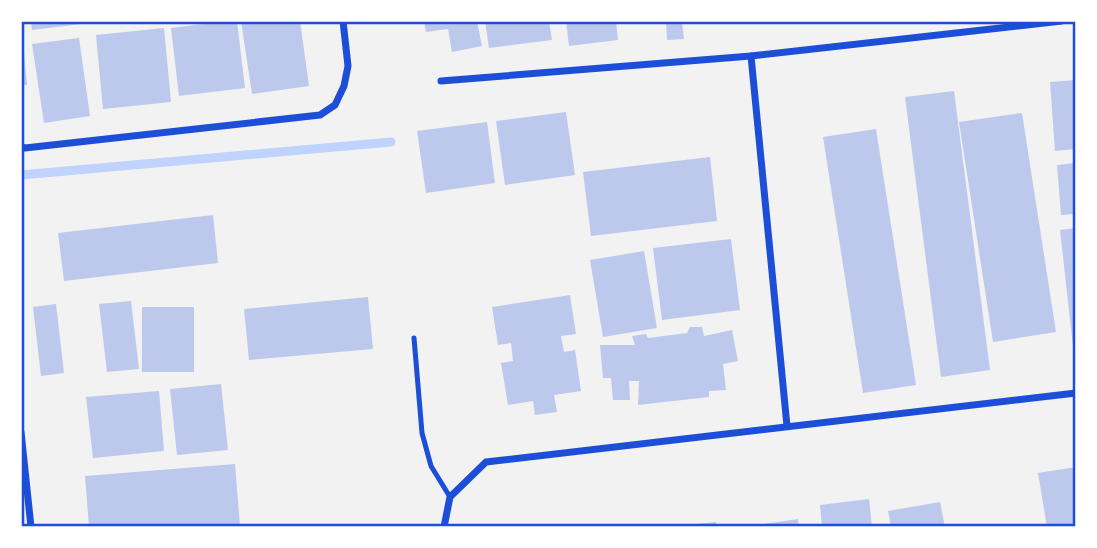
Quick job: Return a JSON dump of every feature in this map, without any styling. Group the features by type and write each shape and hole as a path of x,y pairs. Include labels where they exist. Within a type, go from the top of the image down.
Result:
{"street":[{"path":"21,147 320,116 335,106 344,86 348,66 343,21"},
{"path":"441,81 751,56 1062,21"},
{"path":"751,56 787,426"},
{"path":"444,527 450,497 486,462 1076,393"},
{"path":"21,432 31,527"}],"lane":[{"path":"414,338 422,433 431,466 450,497"}],"building":[{"path":"31,21 89,21 89,23 32,30"},
{"path":"237,21 245,88 179,96 171,28"},
{"path":"241,21 300,21 309,86 252,94"},
{"path":"424,21 477,21 482,46 452,52 448,29 426,32"},
{"path":"485,21 549,21 552,40 489,48"},
{"path":"566,21 616,21 618,40 569,46"},
{"path":"682,22 684,39 667,40 666,23"},
{"path":"164,28 171,102 103,109 96,35"},
{"path":"79,38 90,116 44,123 32,44"},
{"path":"21,52 24,52 27,85 21,85"},
{"path":"1076,80 1076,149 1055,151 1050,82"},
{"path":"954,91 990,370 941,377 905,97"},
{"path":"566,112 575,175 505,185 496,121"},
{"path":"1022,113 1056,332 993,342 959,122"},
{"path":"487,122 495,183 426,193 417,131"},
{"path":"876,129 916,385 863,393 823,137"},
{"path":"710,157 717,221 591,236 583,172"},
{"path":"1076,163 1076,214 1061,215 1057,165"},
{"path":"213,215 218,263 64,281 58,233"},
{"path":"1076,228 1076,355 1074,355 1060,230"},
{"path":"731,239 740,310 662,320 653,248"},
{"path":"644,251 657,328 603,337 590,260"},
{"path":"570,295 576,334 561,336 564,352 575,350 581,391 554,395 557,412 535,415 533,401 508,405 501,363 513,361 511,343 498,345 492,307"},
{"path":"368,297 373,349 249,360 244,309"},
{"path":"131,301 139,369 107,372 99,304"},
{"path":"56,304 64,373 41,376 33,307"},
{"path":"142,307 194,307 194,372 142,372"},
{"path":"690,327 702,327 704,336 732,330 738,361 723,364 726,390 709,391 709,397 638,405 639,381 629,381 630,400 613,400 611,378 603,378 600,345 635,345 632,336 646,334 648,338 687,333"},
{"path":"221,384 228,450 177,455 170,389"},
{"path":"159,391 164,451 93,458 86,397"},
{"path":"235,464 240,526 89,527 85,476"},
{"path":"1076,467 1076,527 1047,527 1038,473"},
{"path":"869,499 872,527 822,527 820,505"},
{"path":"940,502 945,527 891,527 888,511"},
{"path":"798,519 799,527 756,527 756,525"},
{"path":"716,522 717,527 686,527 686,525"}],"waterway":[{"path":"21,175 391,142"}]}
